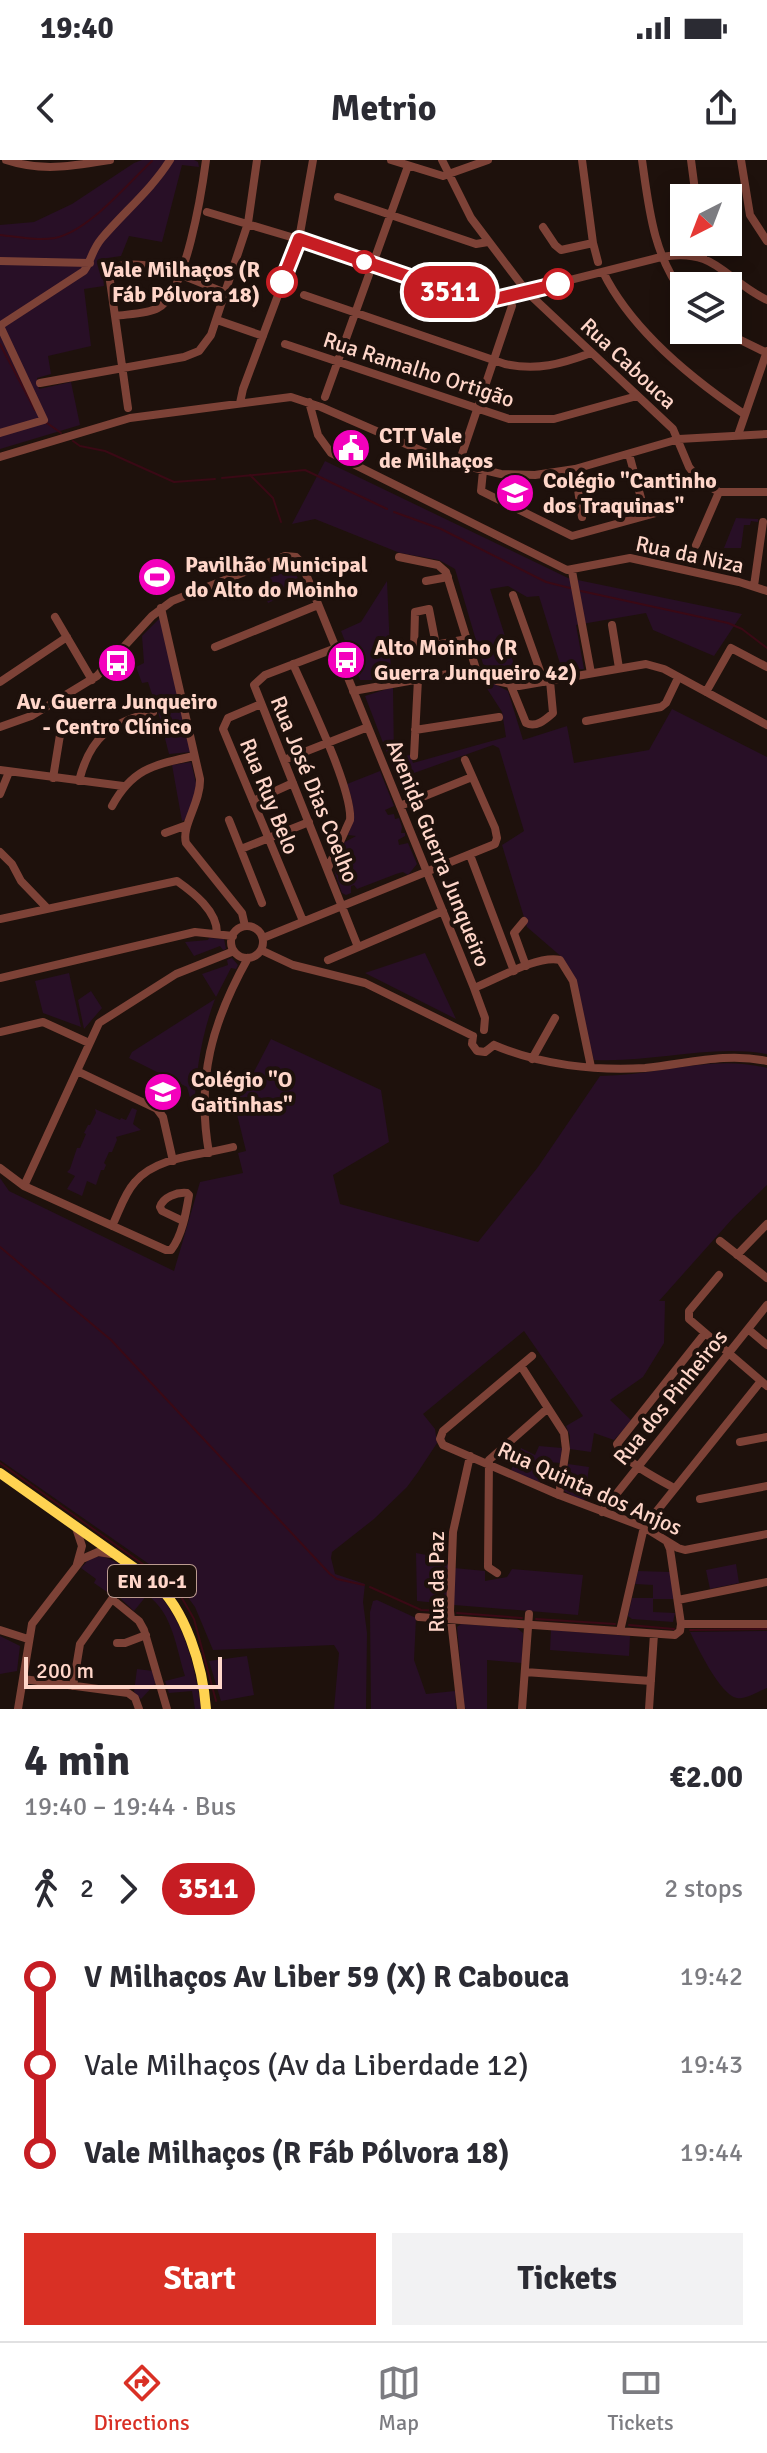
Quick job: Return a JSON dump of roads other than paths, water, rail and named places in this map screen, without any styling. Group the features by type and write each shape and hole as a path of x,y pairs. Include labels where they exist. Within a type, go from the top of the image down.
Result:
{"main road":[{"name":"EN 10-1","path":"0,1473 160,1588 178,1607 199,1673 206,1709"}],"street":[{"path":"6,160 53,168 110,160"},
{"path":"0,433 42,421 0,326 84,271 102,237 170,160"},
{"path":"115,316 158,308 168,300 180,276 199,210 206,160"},
{"path":"40,383 195,353 209,340 248,223 257,160"},
{"path":"240,403 295,238 313,160"},
{"path":"391,160 443,176 488,160"},
{"name":"Rua Cabouca","path":"442,160 465,208 527,292 673,429 693,474 706,486 719,492"},
{"path":"582,160 598,262"},
{"path":"642,160 653,234 670,272"},
{"path":"691,160 694,184"},
{"path":"741,160 750,215 767,241"},
{"path":"325,397 408,166"},
{"path":"338,197 476,244 488,242"},
{"path":"207,212 295,238 483,302 661,257 686,254 703,258 767,300"},
{"path":"543,227 561,250 593,243"},
{"path":"0,261 90,263"},
{"path":"128,408 110,275 114,266 146,266 226,293"},
{"path":"603,272 631,317 705,386 744,414"},
{"path":"304,295 494,360 534,368 563,363 591,353"},
{"path":"458,466 512,306"},
{"path":"217,320 263,336"},
{"path":"738,435 767,352 742,340"},
{"name":"Rua Ramalho Ortigão","path":"285,344 509,419 554,419 637,396"},
{"path":"0,457 130,418 291,397 458,466 520,475 575,469 679,439 767,434"},
{"path":"309,402 323,445 337,456 572,571 591,673"},
{"path":"316,424 326,409"},
{"path":"629,454 641,498"},
{"path":"575,469 582,517"},
{"path":"483,471 481,491 572,536 656,513"},
{"path":"696,545 719,492 767,492"},
{"path":"754,586 764,546 762,526"},
{"name":"Avenida Guerra Junqueiro","path":"161,608 191,592 289,555 301,562 474,988 485,1018 484,1030"},
{"path":"399,557 440,566 448,577 476,669"},
{"name":"Rua da Niza","path":"572,571 630,558 767,591"},
{"path":"426,581 448,577"},
{"path":"511,686 526,723 541,723 553,713 547,682 513,595"},
{"path":"215,647 318,605"},
{"path":"0,727 25,719 92,680 161,608"},
{"path":"161,608 200,779 199,797 184,836 186,843 236,904 245,926"},
{"path":"436,645 429,609 415,612 414,649 436,645 467,639"},
{"path":"55,617 92,680"},
{"path":"612,625 619,668"},
{"path":"0,682 67,637"},
{"name":"Rua José Dias Coelho","path":"336,648 255,682 358,947"},
{"path":"706,692 731,648 767,667"},
{"path":"293,664 351,812 328,868"},
{"path":"353,691 476,669 511,686 646,664 767,725"},
{"path":"586,721 661,707 678,678"},
{"path":"414,756 418,679"},
{"name":"Rua Ruy Belo","path":"261,704 228,718 223,729 303,921"},
{"path":"79,781 89,751 99,738 125,719 153,712"},
{"path":"415,730 499,717"},
{"path":"284,760 368,727"},
{"path":"53,778 60,735"},
{"path":"112,806 123,786 143,770 194,756"},
{"path":"263,938 495,844 497,838 465,760"},
{"path":"0,794 5,771 123,786"},
{"path":"400,806 472,777"},
{"path":"253,801 293,783"},
{"path":"229,820 262,903"},
{"path":"241,849 309,822"},
{"path":"165,833 187,825"},
{"path":"0,852 12,864 27,888 47,908"},
{"path":"470,855 514,971"},
{"path":"0,919 177,881 190,890 215,920 217,933"},
{"path":"328,960 443,911"},
{"path":"524,921 514,933 530,964"},
{"path":"245,926 256,929 263,938 261,950 248,958 234,951 232,943 233,936 245,926"},
{"path":"0,978 195,932 233,936"},
{"path":"261,950 293,965 365,983 473,1036"},
{"path":"24,1186 98,1025 176,974 234,951"},
{"path":"209,1153 203,1103 212,1040 225,1000 248,958"},
{"path":"474,988 530,964 556,958 560,960 569,971 591,1067"},
{"path":"532,1059 555,1018"},
{"path":"0,1032 43,1022 89,1043"},
{"path":"473,1036 484,1030 494,1037 494,1045"},
{"path":"473,1036 472,1044 477,1051 485,1052 494,1045"},
{"path":"494,1045 532,1059 591,1067 647,1067 703,1058 748,1057 767,1061"},
{"path":"77,1071 157,1109 163,1117 173,1161"},
{"path":"112,1226 128,1192 138,1178 154,1167 233,1147"},
{"path":"0,1168 24,1186 168,1251 175,1246 183,1221"},
{"path":"737,1255 767,1224"},
{"path":"720,1241 767,1278"},
{"path":"620,1631 644,1527 764,1383 690,1320 688,1312 719,1275"},
{"name":"Rua dos Pinheiros","path":"602,1512 767,1305"},
{"path":"748,1329 767,1345"},
{"path":"674,1488 619,1451 617,1443 705,1333"},
{"path":"532,1356 521,1366 566,1438 559,1495"},
{"name":"Rua Quinta dos Anjos","path":"521,1366 443,1431 440,1439 447,1447 644,1527 685,1550 767,1534"},
{"path":"497,1573 488,1567 488,1463 493,1454 548,1408"},
{"path":"740,1442 767,1437"},
{"name":"Rua da Paz","path":"461,1709 451,1619 453,1524 470,1456"},
{"path":"700,1499 767,1486"},
{"path":"75,1527 84,1553"},
{"path":"18,1709 28,1639 36,1617 94,1540"},
{"path":"419,1617 673,1635 680,1631 681,1624 670,1549 666,1541"},
{"path":"84,1553 103,1552 122,1560"},
{"path":"678,1600 767,1582"},
{"path":"73,1686 80,1644 119,1589"},
{"path":"112,1599 139,1621 146,1635 167,1709"},
{"path":"522,1709 529,1614"},
{"path":"681,1624 767,1624"},
{"path":"0,1630 28,1639"},
{"path":"649,1709 654,1634"},
{"path":"117,1643 146,1635"},
{"path":"525,1672 651,1681"},
{"path":"23,1679 128,1693 135,1698 139,1709"}],"waterway":[{"path":"0,235 41,239 68,234 94,217 152,161"},
{"path":"0,344 35,410"},
{"path":"47,423 61,433"},
{"path":"73,441 80,446 105,451 174,482 215,479"},
{"path":"222,478 305,470 387,509"},
{"path":"250,475 273,498 281,522"},
{"path":"394,512 441,529 546,582 570,588"},
{"path":"581,591 728,623 742,629 767,648"},
{"path":"0,1247 111,1340 330,1574 337,1579 364,1585"},
{"path":"0,1463 179,1593 194,1619 216,1701"},
{"path":"370,1587 421,1610 443,1611"},
{"path":"457,1613 522,1618"},
{"path":"536,1619 615,1624"},
{"path":"629,1625 674,1629"},
{"path":"690,1630 767,1629"}],"place":[{"name":"Vale Milhaços (R Fáb Pólvora 18)","path":"282,282"},
{"name":"CTT Vale de Milhaços","path":"351,448"},
{"name":"Colégio \"Cantinho dos Traquinas\"","path":"515,493"},
{"name":"Pavilhão Municipal do Alto do Moinho","path":"157,577"},
{"name":"Alto Moinho (R Guerra Junqueiro 42)","path":"346,660"},
{"name":"Av. Guerra Junqueiro - Centro Clínico","path":"117,663"},
{"name":"Colégio \"O Gaitinhas\"","path":"163,1092"}]}
